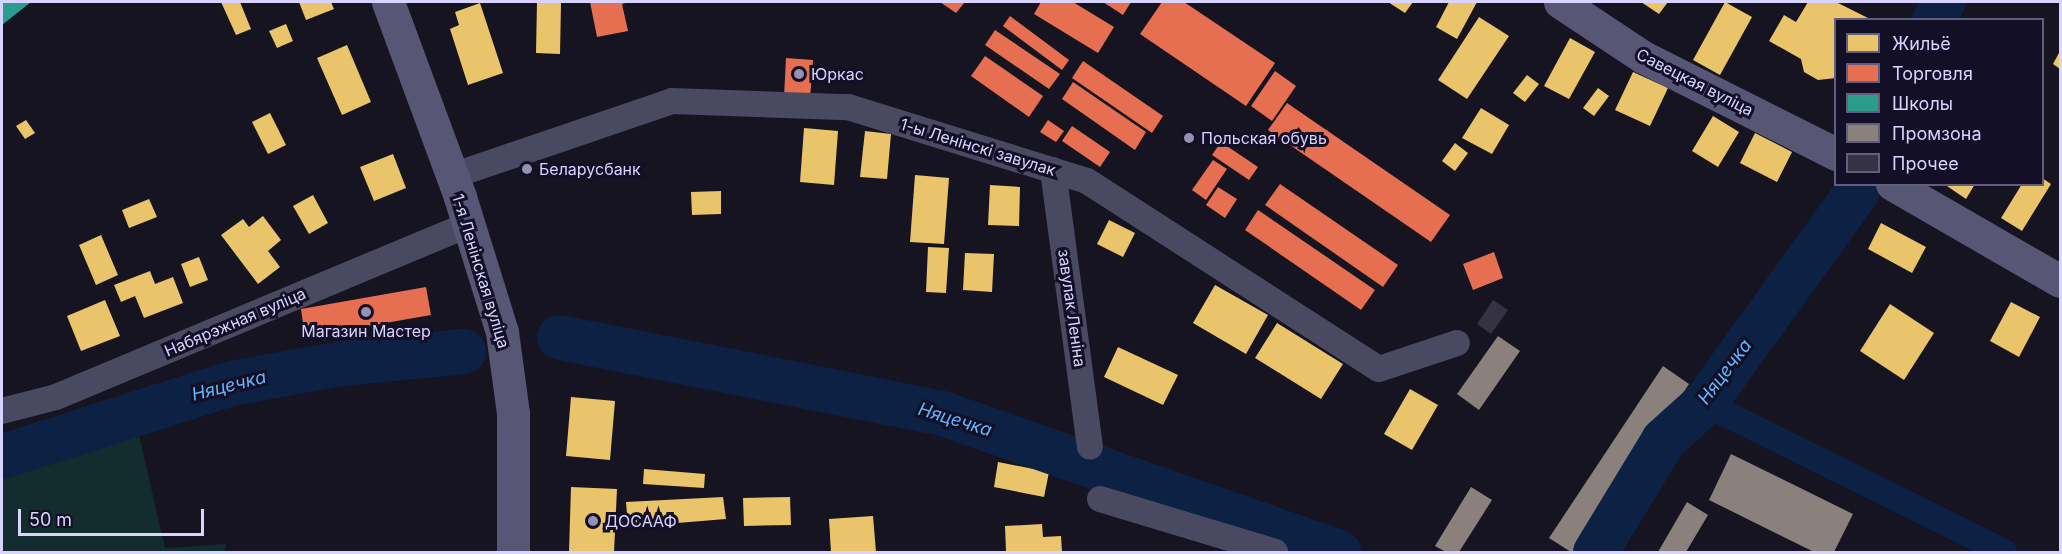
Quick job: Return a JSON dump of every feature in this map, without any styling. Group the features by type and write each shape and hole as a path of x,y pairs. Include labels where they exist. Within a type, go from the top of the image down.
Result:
{"main road":[{"name":"1-я Ленінская вуліца","path":"388,2 452,176 502,332 513,424 513,552"},
{"name":"Савецкая вуліца","path":"1560,2 1643,57 1834,152"},
{"path":"1895,186 2061,281"}],"street":[{"name":"1-ы Ленінскі завулак","path":"452,176 672,101 848,107 1087,181 1379,369 1457,343"},
{"name":"завулак Леніна","path":"1053,170 1090,447"},
{"name":"Набярэжная вуліца","path":"2,411 56,397 466,225"},
{"path":"1100,499 1275,552"}],"green space":[{"path":"139,435 165,548 226,544 225,552 2,552 2,468"}],"building: Жильё":[{"path":"221,2 240,2 251,29 236,35"},
{"path":"299,2 331,2 334,9 306,20"},
{"path":"537,2 561,3 560,54 536,53"},
{"path":"1388,2 1413,2 1405,13"},
{"path":"1449,2 1477,2 1457,39 1436,27"},
{"path":"1641,2 1668,2 1659,14"},
{"path":"1725,2 1752,17 1720,75 1693,60"},
{"path":"1808,2 1836,2 1868,18 1834,18 1834,78 1818,80 1804,72 1801,59 1769,41 1784,15 1796,22"},
{"path":"480,3 503,73 468,85 450,29 459,25 455,12"},
{"path":"1479,17 1509,36 1467,99 1438,80"},
{"path":"286,24 293,41 277,48 269,31"},
{"path":"1570,38 1595,52 1569,99 1544,86"},
{"path":"347,45 371,102 342,115 317,58"},
{"path":"2060,51 2060,69 2053,64"},
{"path":"1633,72 1668,88 1650,126 1615,110"},
{"path":"1527,75 1539,84 1525,102 1513,93"},
{"path":"1598,88 1609,96 1594,116 1583,108"},
{"path":"1481,108 1509,125 1492,154 1462,138"},
{"path":"270,113 286,145 268,154 252,122"},
{"path":"1713,116 1739,132 1718,167 1692,151"},
{"path":"26,120 35,133 25,139 16,126"},
{"path":"804,128 838,131 834,185 800,182"},
{"path":"865,131 891,134 887,179 860,177"},
{"path":"1755,133 1792,152 1777,182 1740,163"},
{"path":"1455,143 1468,153 1455,171 1442,161"},
{"path":"393,154 406,188 374,201 360,167"},
{"path":"915,175 949,178 944,244 910,242"},
{"path":"2044,179 2051,184 2022,231 2001,218 2021,186 2044,186"},
{"path":"990,185 1020,187 1019,226 988,225"},
{"path":"1947,186 1974,186 1966,199"},
{"path":"721,191 721,214 692,215 691,192"},
{"path":"313,195 328,223 309,234 293,206"},
{"path":"149,199 157,217 129,228 122,210"},
{"path":"263,216 281,240 268,251 280,267 258,284 221,235 243,219 249,227"},
{"path":"1109,220 1135,233 1123,257 1097,244"},
{"path":"1881,223 1926,247 1912,273 1868,249"},
{"path":"101,235 118,275 96,285 79,245"},
{"path":"928,247 949,248 946,293 926,292"},
{"path":"965,253 994,254 992,292 963,290"},
{"path":"199,257 208,280 190,287 181,264"},
{"path":"150,271 155,284 173,277 183,303 144,318 135,296 121,302 114,285"},
{"path":"1215,285 1268,315 1246,354 1193,323"},
{"path":"105,300 120,336 81,351 67,316"},
{"path":"2011,302 2040,317 2019,357 1990,341"},
{"path":"1890,304 1934,333 1904,380 1860,351"},
{"path":"1277,323 1343,364 1321,399 1255,358"},
{"path":"1118,347 1178,375 1163,405 1104,377"},
{"path":"1410,389 1438,405 1412,450 1384,434"},
{"path":"571,397 615,401 610,460 566,456"},
{"path":"998,462 1049,472 1044,497 994,487"},
{"path":"644,469 705,474 704,488 643,484"},
{"name":"ДОСААФ","path":"571,487 617,489 614,552 569,552"},
{"path":"723,497 726,519 628,527 626,502"},
{"path":"790,497 791,525 744,526 743,498"},
{"path":"873,516 876,552 831,552 829,519"},
{"path":"1042,524 1043,537 1061,536 1062,552 1006,552 1005,526"}],"building: Торговля":[{"path":"590,2 629,2 622,4 628,31 597,37"},
{"path":"940,2 965,2 956,13"},
{"path":"1041,2 1073,2 1114,27 1098,53 1034,14"},
{"path":"1103,2 1131,2 1123,15"},
{"path":"1162,2 1184,2 1275,63 1246,106 1140,34"},
{"path":"1010,16 1069,60 1062,70 1003,26"},
{"path":"995,30 1060,74 1049,89 985,45"},
{"path":"985,56 1043,96 1029,117 971,76"},
{"path":"786,58 813,60 810,99 784,97"},
{"path":"1083,61 1163,116 1152,133 1072,78"},
{"path":"1275,71 1296,86 1272,121 1251,106"},
{"path":"1073,82 1146,132 1135,150 1062,99"},
{"path":"1287,103 1450,215 1431,242 1268,130"},
{"path":"1048,120 1064,131 1056,142 1040,132"},
{"path":"1072,126 1110,152 1100,167 1062,141"},
{"path":"1221,142 1258,167 1249,180 1212,155"},
{"path":"1213,160 1227,169 1206,200 1192,190"},
{"path":"1280,184 1398,265 1383,287 1265,205"},
{"path":"1218,187 1237,199 1225,218 1206,205"},
{"path":"1258,210 1375,290 1361,310 1245,230"},
{"path":"1494,252 1503,278 1473,290 1463,264"},
{"name":"Магазин Мастер","path":"426,287 431,315 305,337 301,309"}],"building: Школы":[{"path":"2,2 31,2 2,25"}],"building: Промзона":[{"path":"1498,336 1520,351 1479,410 1457,394"},
{"path":"1663,366 1689,384 1577,552 1571,552 1549,538"},
{"path":"1731,454 1853,514 1834,552 1814,552 1709,500"},
{"path":"1471,487 1492,500 1459,552 1446,552 1435,546"},
{"path":"1687,502 1708,515 1686,552 1658,552"}],"building: Прочее":[{"path":"1493,300 1508,310 1491,334 1477,324"}],"waterway":[{"name":"Няцечка","path":"1935,18 1942,2"},
{"name":"Няцечка","path":"1595,552 1663,440 1704,403 1857,191"},
{"name":"Няцечка","path":"559,337 942,413 1338,552"},
{"name":"Няцечка","path":"2,456 231,383 341,363 463,351"},
{"path":"1704,403 2004,552"}],"place":[{"name":"Юркас","path":"799,74"},
{"name":"Польская обувь","path":"1189,138"},
{"name":"Беларусбанк","path":"527,169"},
{"name":"Магазин Мастер","path":"366,312"},
{"name":"ДОСААФ","path":"593,521"}]}
